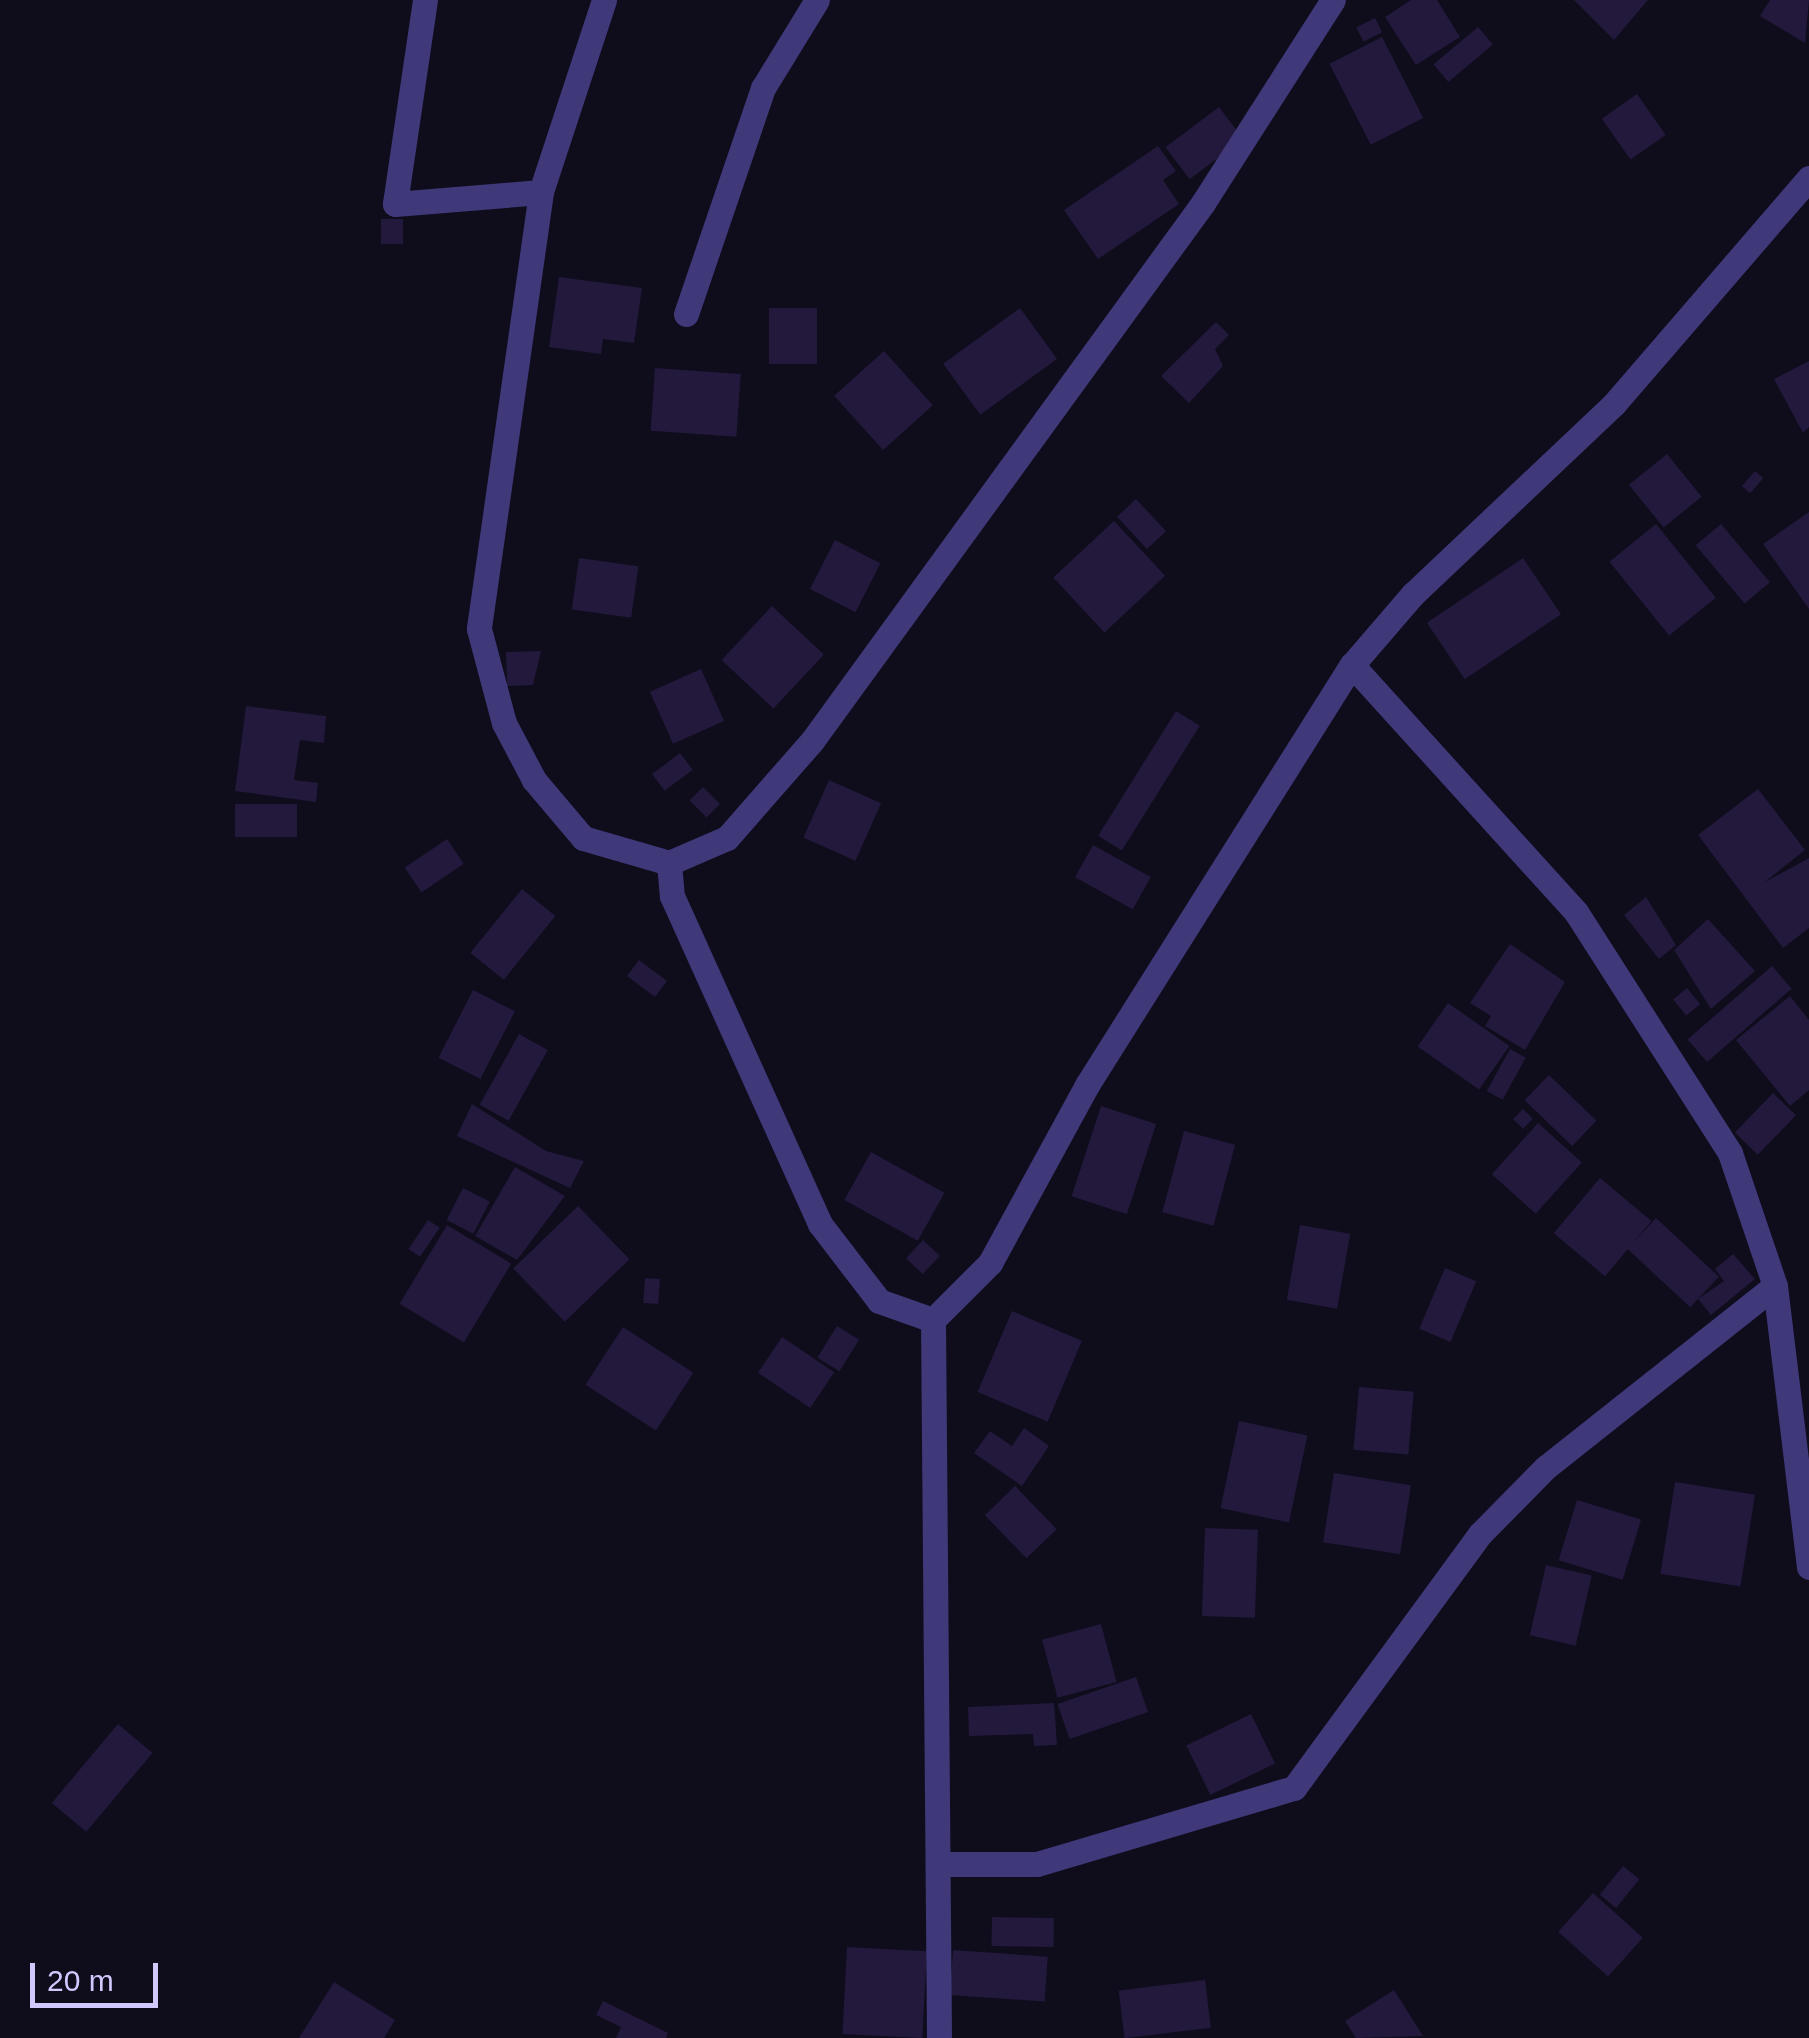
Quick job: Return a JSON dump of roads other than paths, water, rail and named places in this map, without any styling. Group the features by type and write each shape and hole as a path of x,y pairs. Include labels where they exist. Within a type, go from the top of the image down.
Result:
{"street":[{"path":"425,0 395,204 541,192"},
{"path":"604,0 541,192 479,629 504,723 534,780 583,838 669,864 727,838 812,741 1170,250 1333,0"},
{"path":"686,314 763,88 817,0"},
{"path":"939,2038 932,1320 990,1263 1087,1085 1352,665 1413,594 1614,404 1809,178"},
{"path":"1352,665 1576,912 1730,1154 1775,1286 1809,1567"},
{"path":"669,864 672,896 820,1224 879,1301 932,1320"},
{"path":"938,1864 1036,1864 1294,1788 1480,1534 1544,1468 1775,1286"}]}
